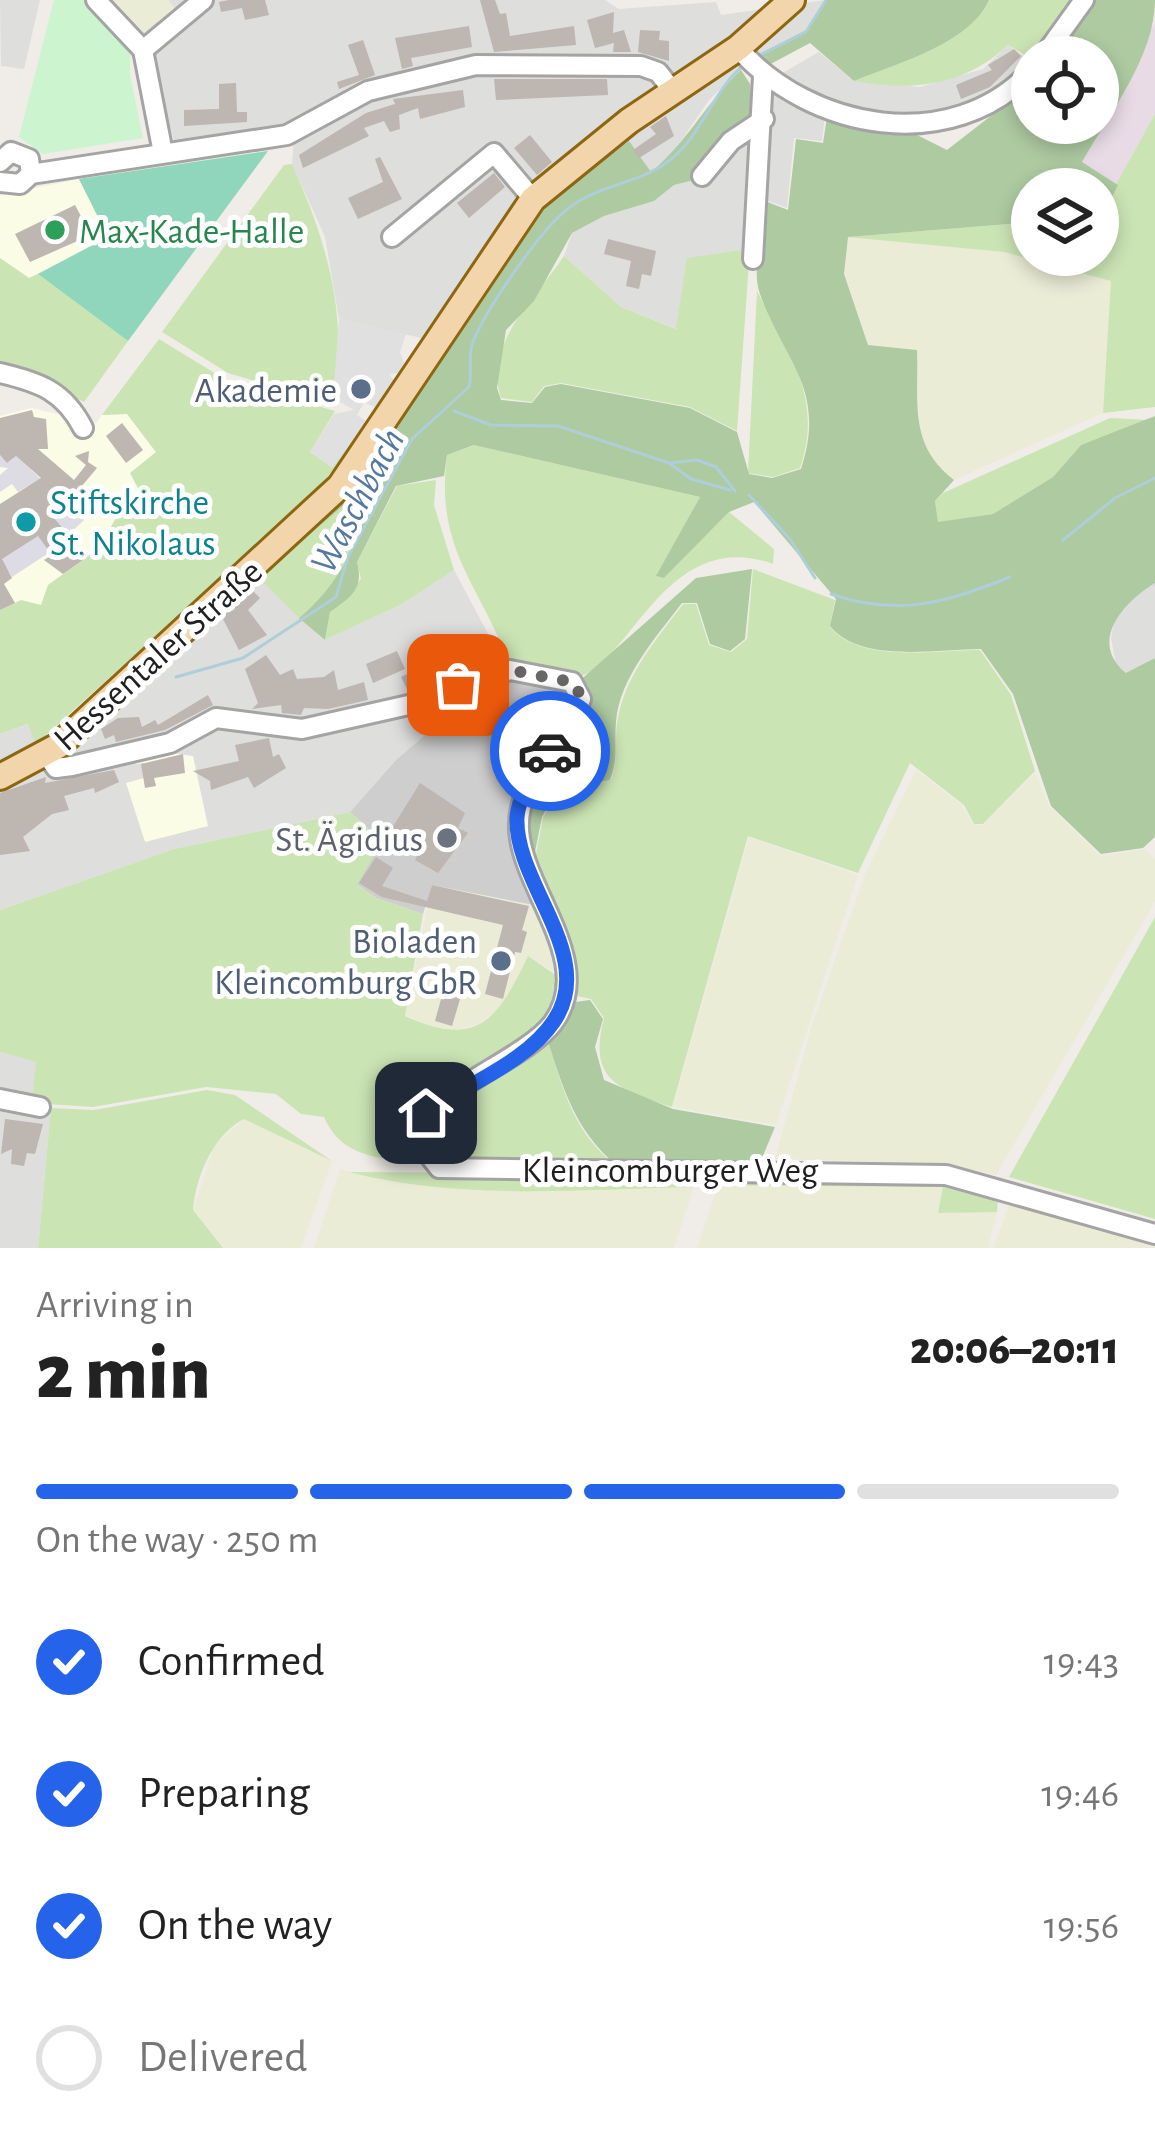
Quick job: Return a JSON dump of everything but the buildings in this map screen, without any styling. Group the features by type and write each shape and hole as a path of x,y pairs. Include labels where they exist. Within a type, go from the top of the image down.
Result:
{"main road":[{"name":"Hessentaler Straße","path":"0,778 46,754 340,486 533,199 673,91 738,48 792,0"}],"street":[{"path":"96,0 143,50 164,153"},
{"path":"143,50 203,0"},
{"path":"1058,36 1084,0"},
{"path":"738,48 763,76 838,113 903,125 981,111 1011,87"},
{"path":"31,174 32,164 21,152 6,154 1,175 20,184 31,174 286,135 383,85 476,65 641,66 658,72 673,91"},
{"path":"753,259 763,76"},
{"path":"702,176 731,141 764,119"},
{"path":"392,237 494,153 533,199"},
{"path":"0,374 52,390 70,402 83,428"},
{"name":"Kleincomburger Weg","path":"46,754 56,768 72,766 170,743 216,718 302,729 420,701 510,670 572,682 581,699 524,792 517,816 520,844 566,961 565,996 554,1022 518,1056 426,1113 417,1140 429,1160 439,1168 887,1170 946,1175 1155,1234"},
{"path":"0,1099 40,1107"}],"shaded area":[{"path":"0,0 40,0 24,69 1,66"},
{"path":"106,0 168,0 176,10 139,37"},
{"path":"168,0 605,0 619,9 716,2 721,15 825,0 806,30 754,57 709,100 670,157 430,340 339,319 325,237 292,164 295,123 175,144 148,52 184,20"},
{"path":"1155,21 1155,114 1119,183 1119,168 1091,168 1082,162 1091,144 1119,144 1119,91"},
{"path":"1008,45 1011,47 1011,86 1001,97 944,116 825,115 822,141 794,138 787,208 753,195 750,249 697,260 677,329 621,307 564,256 572,233 604,216 654,201 674,185 698,179 755,115 777,76 819,52 854,81 920,87 983,69"},
{"path":"79,179 108,237 29,278 0,258 0,195"},
{"path":"847,237 1004,252 1011,254 1011,276 1093,276 1112,281 1103,413 954,480 931,463 921,443 916,350 868,345 844,274"},
{"name":"Akademie","path":"339,319 406,334 400,352 404,363 398,373 389,374 394,381 376,408 364,402 357,415 367,422 332,468 310,452 334,414 354,410 333,398"},
{"path":"31,408 96,423 102,415 127,414 156,453 142,494 131,507 123,507 99,549 48,585 41,606 0,610 0,416"},
{"path":"0,455 7,463 16,456 84,520 50,552 12,577 1,559 55,520 56,506 28,486 18,492 12,484 0,492 0,475 8,468 0,467"},
{"path":"454,570 503,662 460,676 473,697 434,719 438,725 396,760 350,812 174,849 0,910 0,734 29,724 44,762 256,575 325,640 402,604"},
{"path":"1155,583 1155,658 1127,674 1116,665 1111,638 1115,615 1125,601"},
{"path":"516,678 565,688 575,699 517,796 539,907 432,886 423,914 376,898 356,884 382,841 350,812 396,760 437,725 434,720 472,698 467,689"},
{"path":"162,752 193,756 208,826 145,842 126,783 147,777 144,763 136,764 135,757"},
{"path":"916,770 962,805 973,825 983,825 1035,773 1049,806 1100,856 1144,849 1155,859 1155,902 996,1175 939,1163 775,1159 811,1028 865,874"},
{"path":"749,837 858,875 776,1125 673,1107"},
{"path":"432,885 539,906 560,976 528,956 503,1007 477,1024 444,1033 405,1015"},
{"path":"0,1052 37,1062 31,1108 51,1108 38,1248 0,1248"},
{"path":"244,1119 332,1161 301,1248 223,1248 193,1210 214,1146"},
{"path":"340,1169 386,1181 514,1190 694,1187 674,1248 314,1248"},
{"path":"842,1182 944,1187 938,1213 997,1212 988,1248 697,1248 718,1185"},
{"path":"1012,1198 1155,1244 1155,1248 993,1248"}],"green space":[{"path":"54,0 84,0 130,47 130,75 143,138 43,154 19,137"},
{"path":"825,0 989,0 966,29 949,40 854,81 810,43 765,67 754,57 806,30"},
{"path":"989,0 1075,0 1049,36 1011,36 1011,47 956,77 896,86 854,81 949,40"},
{"path":"1087,0 1155,0 1147,42 1119,100 1119,36 1067,36"},
{"path":"741,70 750,84 752,115 698,179 674,185 654,201 604,216 572,233 534,301 506,330 497,388 501,400 532,403 545,387 561,384 690,408 737,432 749,474 772,478 801,469 808,441 809,418 800,377 760,294 757,273 765,201 788,210 796,139 823,143 827,117 903,128 947,150 1011,100 1011,144 1093,144 1082,162 1091,168 1011,168 1011,224 848,237 844,274 868,345 917,350 917,405 923,437 939,467 954,480 935,501 938,522 993,514 1053,477 1081,445 1155,416 1155,583 1122,611 1110,635 1115,661 1126,673 1155,658 1155,837 1143,848 1101,854 1051,806 1013,694 981,649 880,650 860,646 830,626 836,599 754,502 729,512 664,578 656,576 700,497 474,445 447,455 444,476 396,486 357,562 357,586 330,612 325,640 299,618 339,573 363,519 373,480 295,547 289,541 541,207 629,141 651,172"},
{"path":"1155,114 1155,407 1103,413 1111,281 1093,276 1119,276 1119,179"},
{"path":"268,151 128,341 38,274 108,237 79,179"},
{"path":"292,164 332,281 338,341 331,403 228,373 162,332 284,165"},
{"path":"1011,224 1011,254 1004,252 847,237"},
{"path":"750,249 737,431 690,407 561,383 544,386 532,402 501,398 497,378 506,340 564,256 621,307 676,329 687,258"},
{"path":"0,258 29,278 38,274 128,341 84,402 37,379 0,370"},
{"path":"757,291 799,376 808,420 800,468 773,477 748,473"},
{"path":"159,339 226,380 335,411 310,452 332,467 367,422 373,426 309,497 36,744 28,724 0,734 0,610 21,600 41,605 48,585 98,549 123,506 131,507 141,494 130,473 156,452 127,414 102,415"},
{"path":"1110,418 1150,420 1081,445 1053,477 993,514 938,523 935,501 943,493"},
{"path":"475,445 700,497 657,576 664,578 729,512 774,549 773,564 735,557 703,564 652,604 593,670 573,678 509,663 462,564 447,516 447,455"},
{"path":"374,478 339,573 299,618 256,575 289,541"},
{"path":"436,480 434,505 454,570 402,604 325,640 330,612 361,579 357,562 397,486"},
{"path":"752,569 745,639 730,651 710,644 697,603 682,603 651,644 624,689 610,780 592,784 566,771 542,817 532,867 522,816 582,710 577,683 696,578"},
{"path":"753,569 835,600 830,627 860,646 900,652 980,650 1011,695 1035,771 983,824 974,824 964,805 910,763 858,873 748,836 672,1107 623,1088 604,1070 600,1039 604,1018 591,999 572,995 533,869 543,818 567,772 592,785 611,780 617,722 629,683 683,604 696,604 709,645 731,652 747,639"},
{"path":"350,812 382,841 357,885 376,898 423,914 405,1016 450,1030 482,1022 506,997 528,956 560,978 554,1001 529,1034 438,1099 407,1163 348,1146 324,1117 301,1114 276,1094 206,1087 93,1107 32,1103 36,1062 0,1052 0,910 174,849"},
{"path":"1155,917 1155,1219 1009,1177"},
{"path":"590,1000 603,1019 595,1047 604,1080 673,1109 775,1127 759,1165 617,1166 572,1108 547,1038 568,1003"},
{"path":"549,1044 581,1126 616,1166 450,1164 429,1153 422,1140 429,1118"},
{"path":"207,1090 235,1095 332,1161 244,1119 215,1146 195,1197 193,1210 223,1248 38,1248 51,1108 94,1110"},
{"path":"349,1172 696,1174 694,1187 521,1191 434,1187"},
{"path":"707,1174 925,1178 998,1196 997,1212 938,1213 943,1187 718,1185"}],"waterway":[{"name":"Waschbach","path":"756,57 806,32 826,0"},
{"name":"Waschbach","path":"176,677 243,658 336,597 348,557 412,439 469,387 473,342 530,250 558,217 582,199 670,160 743,66"},
{"path":"454,411 491,425 558,426 669,463 697,460 716,467 735,491"},
{"path":"669,463 691,479 730,490"},
{"path":"1063,540 1115,498 1155,478"},
{"path":"749,495 790,539 815,578"},
{"path":"831,594 878,605 922,604 1010,577"}],"way so far":[{"path":"458,685 510,670 541,672 572,682 578,688 580,705 550,751"}],"place":[{"name":"Max-Kade-Halle","path":"55,230"},
{"name":"Akademie","path":"361,389"},
{"name":"Stiftskirche St. Nikolaus","path":"26,522"},
{"name":"St. Ägidius","path":"447,838"},
{"name":"Bioladen Kleincomburg GbR","path":"501,961"}],"route":[{"path":"426,1113 518,1056 554,1022 565,996 566,961 520,844 517,816 524,792 550,751"}]}
